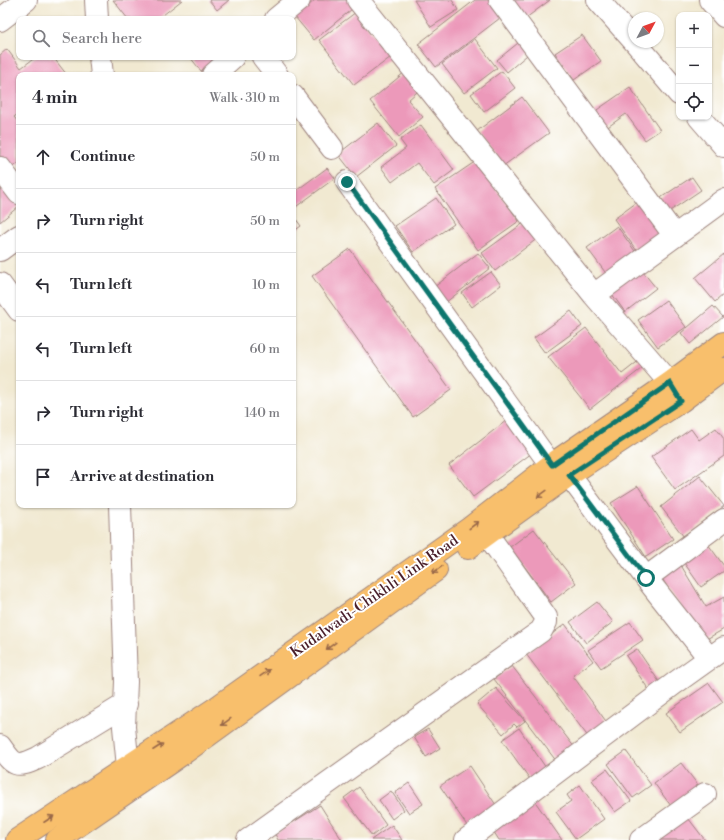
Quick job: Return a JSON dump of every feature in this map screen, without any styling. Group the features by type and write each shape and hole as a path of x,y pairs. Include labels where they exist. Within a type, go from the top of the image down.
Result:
{"main road":[{"name":"Kudalwadi-Chikhli Link Road","path":"57,840 191,747 487,534 560,470 670,383 724,343"},
{"name":"Kudalwadi-Chikhli Link Road","path":"17,840 213,710 470,528 560,470 681,401 724,369"},
{"path":"670,383 681,401"}],"street":[{"path":"0,20 26,0"},
{"path":"96,0 97,16"},
{"path":"280,16 299,0"},
{"path":"358,0 594,295 670,383"},
{"path":"500,0 675,236"},
{"path":"598,0 628,35"},
{"path":"710,0 724,16"},
{"path":"639,48 676,91"},
{"path":"100,60 102,72"},
{"path":"216,72 230,60"},
{"path":"265,60 275,72"},
{"path":"296,100 332,148"},
{"path":"702,120 724,146"},
{"path":"0,168 16,189"},
{"path":"347,182 560,470 646,578 717,653 466,840"},
{"path":"594,295 724,200"},
{"path":"0,250 16,238"},
{"path":"0,284 16,306"},
{"path":"120,508 126,682 124,727 128,767"},
{"path":"646,578 724,520"},
{"path":"248,840 541,631 546,622 546,617 487,534"},
{"path":"0,746 9,760 17,764 26,763 38,758 126,704"},
{"path":"641,840 705,794"}],"building":[{"path":"113,0 182,0 162,16 126,16"},
{"path":"209,0 229,0 217,10"},
{"path":"315,0 352,0 357,5 314,40 296,18 296,16"},
{"path":"414,0 452,0 458,10 431,27"},
{"path":"475,0 492,0 504,15 436,67 418,44"},
{"path":"513,0 550,0 526,18"},
{"path":"356,12 391,57 354,85 319,40"},
{"path":"582,35 601,61 574,80 555,53"},
{"path":"475,39 497,68 464,93 442,64"},
{"path":"523,39 533,50 507,72 497,60"},
{"path":"7,49 21,68 32,60 55,60 65,72 16,72 16,115 14,117 16,119 16,165 10,169 0,156 0,55"},
{"path":"192,60 215,60 201,71"},
{"path":"411,67 425,85 408,100 423,117 399,137 370,101"},
{"path":"502,71 515,88 484,112 471,94"},
{"path":"630,87 660,130 645,140 626,114 605,129 594,112"},
{"path":"522,97 549,133 503,166 477,131"},
{"path":"378,123 396,146 356,177 338,154"},
{"path":"421,125 454,170 434,185 417,163 392,182 381,167 406,148 400,140"},
{"path":"476,161 519,221 478,250 435,189"},
{"path":"327,168 335,178 296,207 296,191"},
{"path":"692,177 701,190 667,213 659,199"},
{"path":"4,187 16,202 16,209 0,222 0,190"},
{"path":"436,198 454,224 413,252 395,226"},
{"path":"640,200 663,233 637,251 614,219"},
{"path":"296,219 301,226 296,230"},
{"path":"525,222 538,238 495,271 482,253"},
{"path":"617,226 637,254 608,276 587,248"},
{"path":"350,249 451,390 413,417 312,276"},
{"path":"478,253 490,268 441,306 429,291"},
{"path":"724,254 724,294 715,302 695,278"},
{"path":"639,267 656,288 625,312 609,290"},
{"path":"491,272 501,285 472,307 462,293"},
{"path":"666,300 686,327 658,347 638,320"},
{"path":"713,306 723,317 690,344 681,333"},
{"path":"571,311 582,326 545,353 534,338"},
{"path":"586,328 622,374 641,359 646,365 590,409 548,357"},
{"path":"511,417 536,450 473,497 449,465"},
{"path":"716,428 724,439 724,456 675,490 651,457 691,429 699,440"},
{"path":"700,476 724,506 684,537 661,507"},
{"path":"638,486 673,539 646,557 611,503"},
{"path":"534,529 576,583 551,602 510,547"},
{"path":"705,540 724,566 724,571 701,587 680,557"},
{"path":"679,562 706,607 724,597 724,629 703,641 659,574"},
{"path":"597,602 613,622 586,643 570,622"},
{"path":"630,622 643,640 601,668 588,650"},
{"path":"565,624 593,661 573,676 608,724 589,738 526,654"},
{"path":"637,649 660,683 649,690 626,656"},
{"path":"512,666 575,748 557,762 494,679"},
{"path":"709,683 723,702 680,732 666,713"},
{"path":"496,688 525,721 517,727 514,724 503,734 477,704"},
{"path":"519,728 548,771 532,782 502,740"},
{"path":"428,729 440,748 426,757 414,737"},
{"path":"626,751 651,785 633,798 608,764"},
{"path":"681,763 701,789 674,810 654,783"},
{"path":"470,766 498,808 468,827 440,786"},
{"path":"607,769 631,801 615,812 592,780"},
{"path":"409,783 423,804 409,813 395,793"},
{"path":"580,785 604,819 576,839 556,812 571,801 567,795"},
{"path":"359,787 386,825 372,836 344,798"},
{"path":"391,791 404,810 392,819 379,800"},
{"path":"534,800 562,840 499,840 492,829"},
{"path":"320,805 342,840 278,840 275,834"},
{"path":"685,814 705,840 652,840"},
{"path":"392,825 402,840 371,840"}],"route":[{"path":"347,182 552,465 670,383 681,401 569,475 646,578"}]}
